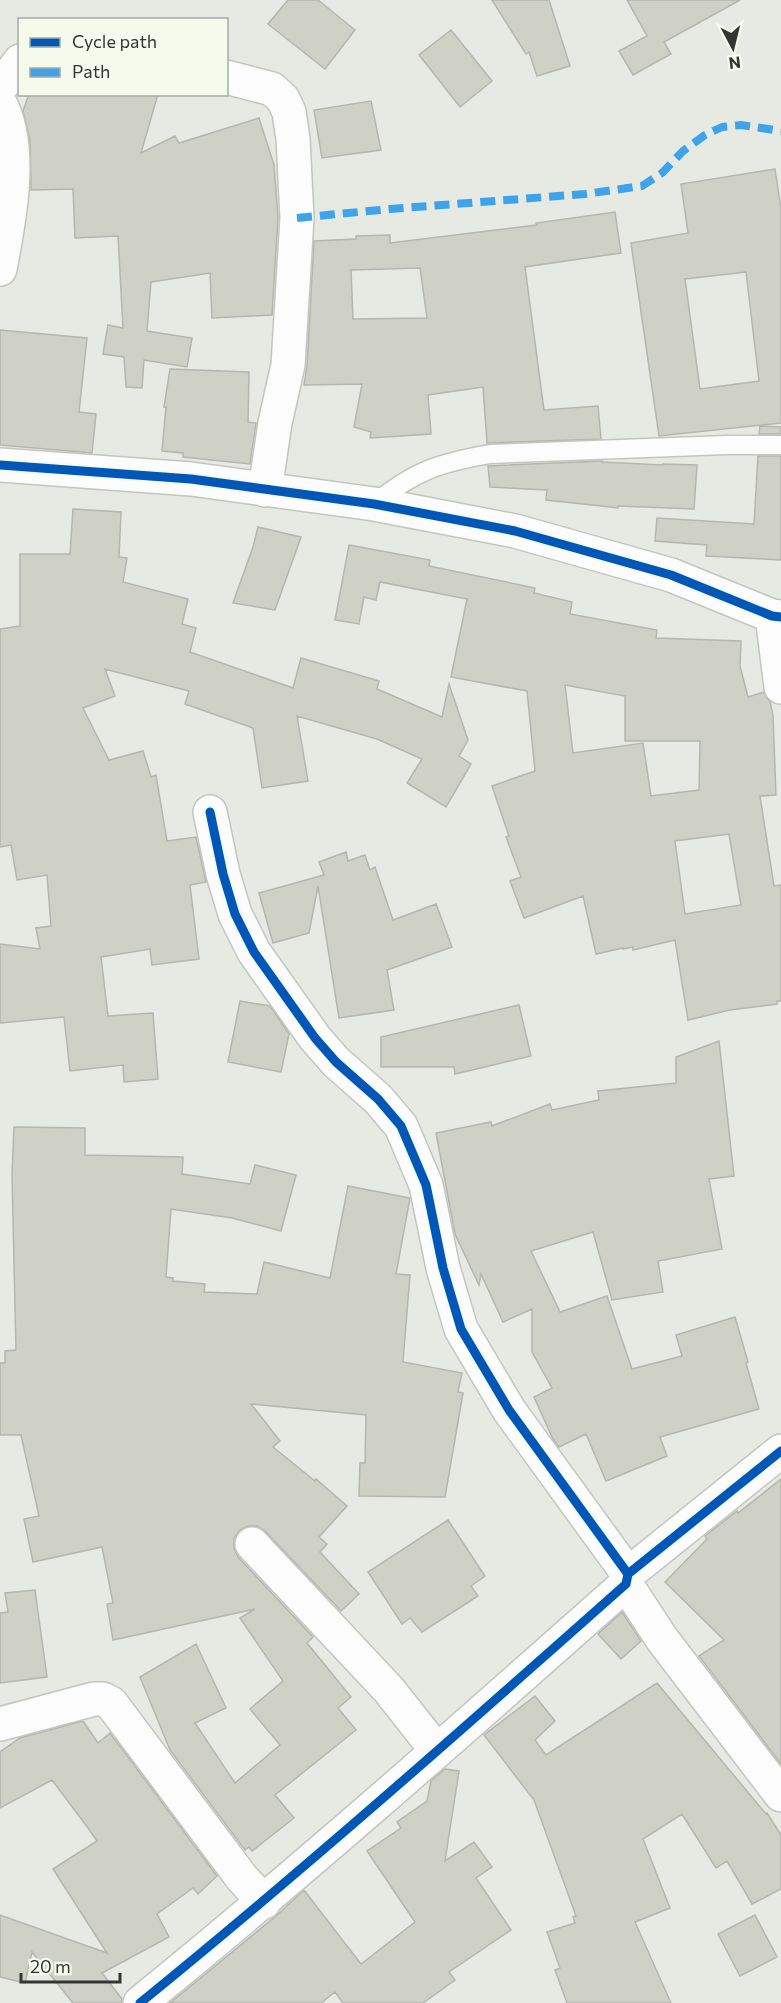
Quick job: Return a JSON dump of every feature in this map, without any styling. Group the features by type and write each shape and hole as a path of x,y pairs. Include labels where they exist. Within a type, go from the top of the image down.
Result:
{"street":[{"path":"0,88 18,64"},
{"path":"228,78 272,89 283,99 289,112 293,139 297,218 288,364 265,490"},
{"path":"0,103 5,113 11,142 12,177 9,219 0,269"},
{"path":"0,465 192,479 374,504 515,531 671,574 776,617 781,687"},
{"path":"210,812 229,894 255,952 315,1038 336,1062 378,1099 401,1126 426,1185 443,1268 461,1329 509,1410 627,1579 662,1639 781,1795"},
{"path":"140,2003 264,1902 437,1751 627,1579 781,1451"},
{"path":"252,1544 389,1690 437,1751"},
{"path":"0,1724 94,1699 103,1699 111,1703 242,1878 264,1902"}],"lane":[{"path":"374,504 397,485 422,471 455,460 490,454 692,446 781,446"}],"building":[{"path":"288,0 318,0 355,30 325,69 268,24"},
{"path":"492,0 549,0 570,66 537,76 529,52 526,54"},
{"path":"627,0 740,0 664,42 671,54 633,75 619,51 647,36"},
{"path":"451,30 492,81 460,107 419,55"},
{"path":"28,96 157,96 141,153 175,136 179,143 259,118 274,165 278,218 272,315 212,318 210,273 151,282 147,331 192,338 187,367 144,360 142,388 126,387 124,357 103,354 108,325 123,328 118,236 75,238 73,189 31,190 30,140 23,111"},
{"path":"371,101 381,150 322,158 314,110"},
{"path":"775,169 781,209 781,423 659,436 631,243 688,233 681,184","holes":["746,272 759,381 700,389 685,279"]},
{"path":"615,212 621,253 525,267 544,410 598,406 601,439 487,443 483,387 428,395 431,434 370,438 371,432 354,427 362,384 304,385 314,241 390,235 390,243 537,225 536,223","holes":["420,268 427,318 353,319 351,270"]},
{"path":"0,330 87,338 79,412 96,414 92,453 0,445"},
{"path":"170,369 249,372 248,422 256,423 250,464 183,457 183,453 162,451 166,407 164,407"},
{"path":"760,426 781,427 781,434 759,434"},
{"path":"758,456 781,456 781,560 706,556 707,545 655,541 657,518 754,524"},
{"path":"602,461 697,465 694,509 618,506 618,508 546,500 547,490 490,487 488,466"},
{"path":"73,509 121,512 119,557 127,558 123,582 188,599 182,624 196,628 190,652 293,688 301,658 379,681 377,689 442,717 449,684 468,740 459,756 471,764 446,807 407,783 422,759 377,739 297,716 308,781 262,788 253,728 185,704 189,691 105,669 115,696 83,708 109,760 143,751 151,777 156,775 167,841 196,837 206,882 190,885 199,959 152,965 150,949 101,957 108,1016 153,1013 158,1079 124,1082 123,1065 70,1071 64,1017 0,1023 0,944 40,949 36,928 51,926 47,875 17,880 11,845 0,847 0,629 20,626 20,554 70,554"},
{"path":"258,527 301,537 275,610 233,603"},
{"path":"349,545 430,560 429,566 535,588 534,593 572,602 570,614 657,630 656,638 741,641 740,666 748,697 764,692 770,701 773,716 776,795 760,796 774,886 781,885 781,1001 777,1001 777,1004 730,1010 688,1020 675,940 633,950 633,947 623,948 596,954 583,896 524,918 510,881 521,877 506,837 509,836 492,786 535,771 527,691 451,677 467,599 380,582 376,600 364,597 359,624 335,620","holes":["565,685 625,696 625,741 700,741 699,790 651,796 643,743 573,753","729,834 741,905 685,914 675,841"]},
{"path":"346,852 348,861 365,855 370,870 375,867 393,920 436,904 452,947 387,970 394,1010 339,1018 318,886 309,933 273,943 259,893 324,875 319,862"},
{"path":"240,1001 270,1006 289,1034 281,1072 228,1062"},
{"path":"519,1005 531,1056 455,1074 454,1067 381,1067 381,1037"},
{"path":"719,1041 734,1176 709,1179 722,1249 658,1261 663,1292 612,1300 593,1232 531,1251 560,1312 607,1296 632,1369 682,1356 676,1335 735,1317 759,1409 660,1437 667,1456 606,1481 586,1434 559,1447 553,1439 534,1397 552,1388 532,1352 532,1309 503,1322 481,1274 479,1285 455,1234 436,1133 491,1122 492,1126 550,1104 552,1110 599,1100 598,1091 676,1083 676,1057"},
{"path":"14,1127 85,1128 85,1155 183,1157 182,1174 250,1184 255,1165 296,1175 281,1231 232,1218 171,1209 166,1277 173,1278 173,1281 205,1284 204,1292 257,1294 264,1262 330,1278 348,1186 410,1198 396,1274 410,1275 403,1362 462,1373 458,1392 463,1393 445,1497 359,1496 360,1463 365,1463 366,1415 251,1404 280,1441 273,1447 347,1506 319,1537 327,1544 320,1552 359,1594 341,1611 265,1531 257,1526 248,1526 240,1530 234,1538 234,1548 238,1557 313,1637 307,1643 351,1697 338,1708 356,1730 275,1795 294,1818 252,1851 249,1847 245,1850 170,1750 140,1677 196,1644 226,1708 195,1723 235,1783 280,1745 250,1709 283,1681 240,1618 255,1609 113,1640 107,1604 113,1603 102,1547 33,1562 24,1519 39,1516 21,1435 0,1435 0,1363 5,1363 5,1351 16,1350 12,1175"},
{"path":"781,1479 781,1764 699,1656 724,1640 665,1582 707,1539 705,1536"},
{"path":"448,1520 485,1576 471,1586 478,1596 422,1632 410,1618 402,1624 368,1572"},
{"path":"35,1590 47,1677 0,1683 0,1613 8,1612 5,1593"},
{"path":"622,1612 641,1641 621,1659 598,1634"},
{"path":"657,1683 767,1813 781,1835 781,1889 752,1904 727,1861 716,1868 682,1814 643,1839 670,1908 635,1922 671,2003 567,2003 555,1970 560,1968 547,1932 575,1923 573,1917 576,1916 534,1800 484,1735 535,1696 555,1721 535,1740 546,1755"},
{"path":"83,1721 98,1743 110,1733 217,1876 198,1894 193,1888 157,1914 169,1937 102,1973 122,1999 122,2003 73,2003 32,1952 25,1983 0,1977 0,1915 107,1953 53,1869 97,1841 88,1828 52,1780 0,1808 0,1752 20,1738"},
{"path":"445,1769 459,1771 445,1861 474,1842 492,1867 476,1878 511,1930 449,1972 455,1980 423,2003 343,2003 335,1992 321,2003 170,2003 276,1916 304,1890 361,1964 415,1922 367,1851 401,1828 397,1822 427,1801 431,1781"},
{"path":"755,1915 777,1957 740,1976 718,1934"}],"marked path":[{"path":"297,218 585,194 642,186 662,173 683,151 705,135 722,127 741,125 781,131"}],"cycle path":[{"path":"0,465 191,479 374,504 515,531 671,575 772,616 781,617"},
{"path":"210,812 223,874 235,914 254,952 315,1038 336,1062 378,1099 401,1126 426,1185 443,1268 461,1329 509,1410 628,1574"},
{"path":"140,2003 325,1849 446,1743 626,1584 628,1574 781,1451"}]}
